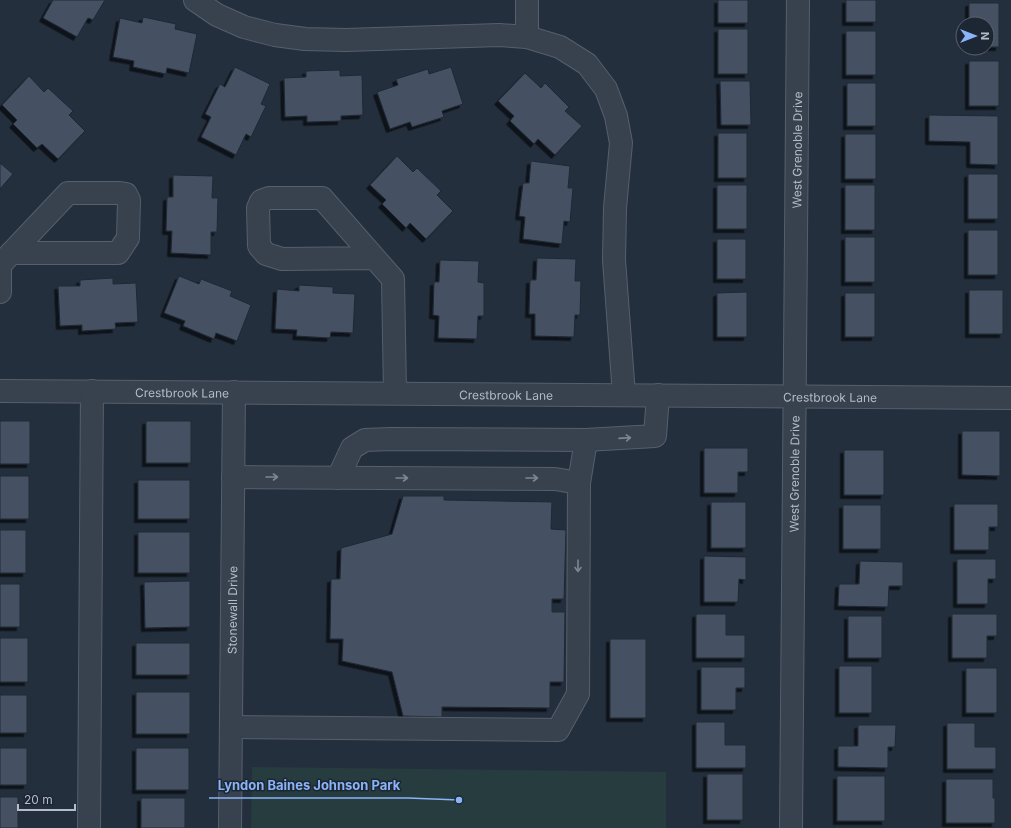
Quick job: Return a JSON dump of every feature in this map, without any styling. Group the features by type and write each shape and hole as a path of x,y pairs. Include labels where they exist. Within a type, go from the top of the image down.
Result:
{"street":[{"path":"195,0 216,15 244,27 275,35 346,40 499,35 527,37 560,47 587,64 606,89 616,116 621,143 615,208 614,260 624,395"},
{"path":"527,0 527,37"},
{"name":"West Grenoble Drive","path":"791,828 798,0"},
{"path":"0,292 0,264 68,193 120,193 126,194 129,200 128,238 118,253 11,253"},
{"path":"374,258 282,260 266,254 259,246 258,208 261,201 269,198 322,198 393,279 395,393"},
{"name":"Crestbrook Lane","path":"0,391 1011,398"},
{"path":"89,828 92,392"},
{"name":"Stonewall Drive","path":"230,828 234,392"},
{"path":"338,478 352,448 365,440 586,440 655,436 658,396"},
{"path":"231,727 558,730 578,694 579,483 586,440"},
{"path":"233,477 555,479 579,483"}],"green space":[{"path":"252,767 666,772 666,828 251,828"}],"building":[{"path":"53,0 105,0 93,20 88,18 77,37 43,18"},
{"path":"718,0 748,0 748,23 718,23"},
{"path":"846,0 876,0 876,22 846,22"},
{"path":"969,3 999,3 999,47 995,47 995,16 969,16"},
{"path":"143,17 176,24 175,29 197,34 189,73 167,68 166,74 133,67 134,61 113,57 120,18 142,23"},
{"path":"718,29 748,29 748,74 718,74"},
{"path":"846,31 876,31 876,75 846,75"},
{"path":"969,61 999,61 999,106 969,106"},
{"path":"235,67 270,84 261,104 266,106 251,137 246,134 236,155 201,137 211,117 205,114 220,84 225,87"},
{"path":"451,67 463,104 442,111 444,117 412,127 410,122 390,129 377,92 398,85 396,79 428,69 429,74"},
{"path":"340,70 340,76 362,75 363,115 341,116 341,121 307,122 307,116 285,117 284,78 306,77 306,71"},
{"path":"525,73 541,88 545,83 569,107 565,111 582,126 555,155 538,139 534,144 510,121 514,116 498,101"},
{"path":"29,76 44,92 48,88 73,111 69,115 85,131 58,159 42,144 37,148 13,124 17,120 2,105"},
{"path":"720,81 750,81 751,125 721,125"},
{"path":"847,83 876,83 876,126 847,126"},
{"path":"929,115 998,116 998,165 970,164 970,142 929,141"},
{"path":"718,133 747,133 747,178 718,178"},
{"path":"845,134 876,134 876,179 845,179"},
{"path":"397,156 413,172 417,168 441,191 437,195 453,211 426,239 410,223 406,228 382,204 386,200 370,185"},
{"path":"531,161 570,166 568,188 573,188 570,222 564,221 562,244 523,239 525,217 519,216 523,183 529,183"},
{"path":"0,163 13,174 0,189"},
{"path":"968,174 998,174 998,219 968,219"},
{"path":"173,175 213,176 212,198 218,198 217,232 211,232 211,255 171,253 172,231 166,231 167,197 173,197"},
{"path":"717,185 747,185 747,229 717,229"},
{"path":"845,185 875,185 875,230 845,230"},
{"path":"968,230 998,230 998,275 968,275"},
{"path":"845,237 875,237 875,282 845,282"},
{"path":"717,239 746,239 746,279 717,279"},
{"path":"537,258 576,259 575,281 581,281 580,315 575,315 574,337 535,336 535,314 529,314 530,280 536,280"},
{"path":"440,260 479,261 478,282 484,283 484,316 478,316 477,339 438,338 439,316 433,315 434,282 439,282"},
{"path":"179,276 199,284 201,279 232,291 230,296 251,305 237,341 216,333 214,339 183,326 185,321 164,313"},
{"path":"113,278 113,284 136,283 138,322 115,323 116,329 82,331 82,325 60,326 58,286 80,286 80,280"},
{"path":"299,285 333,287 333,293 355,294 353,333 331,332 330,338 296,336 297,330 275,329 277,289 299,291"},
{"path":"969,290 1003,290 1003,334 969,334"},
{"path":"747,292 747,337 717,337 717,293"},
{"path":"845,293 875,293 875,337 845,337"},
{"path":"0,421 30,421 30,464 0,464"},
{"path":"146,421 191,421 191,463 146,463"},
{"path":"962,431 1000,431 1000,476 962,475"},
{"path":"704,448 748,448 748,472 738,472 738,493 704,493"},
{"path":"844,450 884,450 884,495 844,495"},
{"path":"0,476 29,476 29,519 0,519"},
{"path":"138,480 190,480 190,519 138,519"},
{"path":"403,496 444,496 444,500 552,502 551,529 566,530 564,599 552,599 552,612 565,612 564,682 550,682 550,708 442,707 442,717 403,716 392,672 342,661 343,639 330,639 331,579 340,579 341,548 392,534"},
{"path":"711,502 746,502 746,548 711,548"},
{"path":"954,504 998,504 998,527 989,527 989,550 954,550"},
{"path":"843,505 881,505 881,549 843,549"},
{"path":"0,530 26,530 26,573 0,573"},
{"path":"138,532 190,532 190,573 138,573"},
{"path":"704,556 746,557 746,580 739,579 738,602 704,602"},
{"path":"957,559 996,559 996,579 988,579 988,604 957,604"},
{"path":"860,561 903,562 903,586 889,586 888,607 838,606 839,584 859,584"},
{"path":"190,581 190,627 145,628 144,582"},
{"path":"0,584 20,584 20,627 0,627"},
{"path":"696,614 726,614 726,635 745,635 745,658 696,658"},
{"path":"952,614 997,614 997,636 987,636 987,658 952,658"},
{"path":"848,616 882,616 882,658 848,658"},
{"path":"0,638 28,638 28,682 0,682"},
{"path":"610,639 646,639 646,718 610,718"},
{"path":"136,643 190,643 190,675 136,675"},
{"path":"839,666 872,666 872,713 839,713"},
{"path":"701,667 745,667 745,688 736,688 736,710 701,710"},
{"path":"966,668 997,668 997,713 966,713"},
{"path":"136,692 190,692 190,734 136,734"},
{"path":"0,695 27,695 27,733 0,733"},
{"path":"696,722 725,722 725,745 746,745 746,768 696,768"},
{"path":"947,723 975,723 975,747 996,747 996,769 947,769"},
{"path":"858,725 896,725 895,747 888,747 888,768 838,767 838,746 858,746"},
{"path":"0,748 27,748 27,785 0,785"},
{"path":"136,748 189,748 189,790 136,790"},
{"path":"707,774 743,774 743,820 707,820"},
{"path":"837,776 885,776 885,821 837,821"},
{"path":"946,779 993,779 995,823 946,823"},
{"path":"0,797 18,797 18,828 0,828"},
{"path":"141,798 185,798 185,828 141,828"}],"place":[{"name":"Lyndon Baines Johnson Park","path":"459,800"}]}
